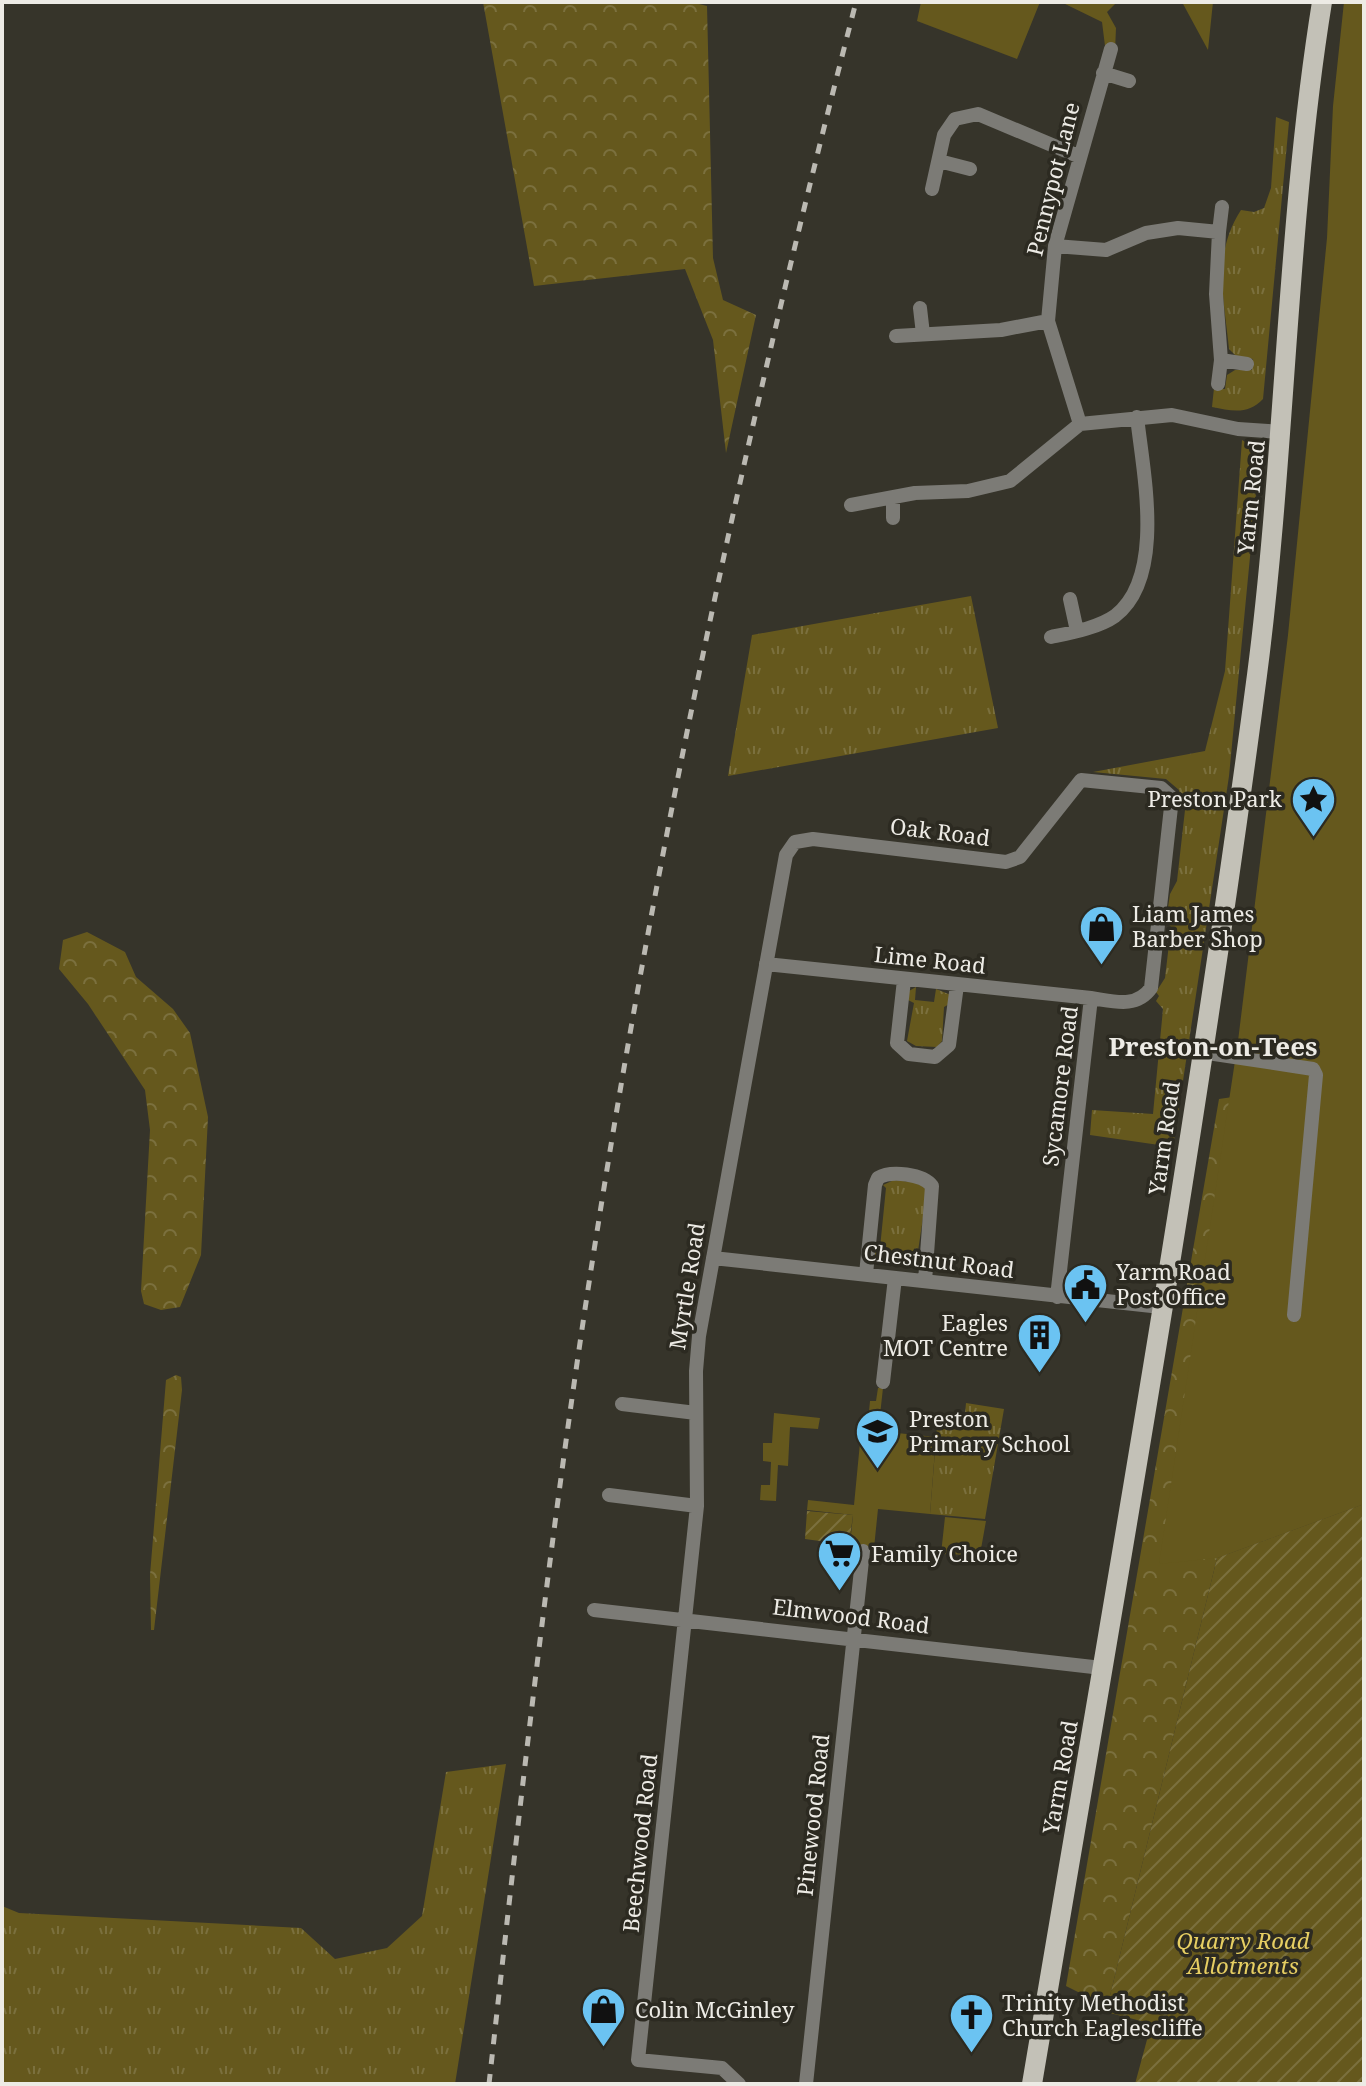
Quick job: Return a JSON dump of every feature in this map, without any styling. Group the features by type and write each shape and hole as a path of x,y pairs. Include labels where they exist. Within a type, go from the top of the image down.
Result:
{"main road":[{"name":"Yarm Road","path":"1032,2084 1161,1307 1257,674 1281,432 1298,206 1322,2"}],"street":[{"name":"Pennypot Lane","path":"1080,424 1048,321 1055,246 1078,156 1111,49"},
{"path":"1103,73 1129,81"},
{"path":"932,189 944,135 955,119 978,114 1078,156"},
{"path":"939,161 970,169"},
{"path":"1218,384 1221,360 1216,294 1222,207"},
{"path":"1055,246 1106,250 1146,233 1178,228 1219,232"},
{"path":"920,308 923,334"},
{"path":"896,336 1001,330 1048,321"},
{"path":"1221,360 1247,364"},
{"path":"851,505 893,497 968,491 1010,481 1080,424 1172,415 1238,429 1281,432"},
{"path":"1051,637 1077,631 1114,616 1137,589 1146,549 1147,503 1137,417"},
{"path":"893,497 893,518"},
{"path":"1070,599 1077,631"},
{"name":"Oak Road","path":"766,964 786,855 795,842 813,839 1006,862 1020,857 1081,780 1146,786 1167,792"},
{"name":"Sycamore Road","path":"1057,1297 1091,998 1133,1002 1141,1000 1151,988 1173,804 1167,792"},
{"name":"Lime Road","path":"766,964 1091,998"},
{"name":"Myrtle Road","path":"686,1619 697,1506 696,1366 766,964"},
{"path":"904,980 897,1043 909,1054 935,1057 949,1045 957,985"},
{"path":"1201,1052 1313,1069 1316,1075 1294,1315"},
{"path":"866,1274 878,1178 888,1174 924,1178 932,1186 925,1281"},
{"name":"Chestnut Road","path":"713,1258 1161,1307"},
{"path":"883,1382 895,1278"},
{"path":"622,1404 696,1413"},
{"path":"609,1495 697,1506"},
{"name":"Pinewood Road","path":"806,2084 863,1551"},
{"name":"Elmwood Road","path":"594,1610 1102,1668"},
{"name":"Beechwood Road","path":"686,1619 638,2060 722,2068 739,2084"}],"green space":[{"path":"483,2 691,2 707,6 713,258 723,300 756,315 726,453 713,340 685,269 534,286"},
{"path":"921,2 1040,2 1017,59 917,21"},
{"path":"1061,2 1117,2 1107,12 1116,28 1115,51 1105,46 1102,22"},
{"path":"1182,2 1213,2 1208,50"},
{"name":"Preston Park","path":"1344,2 1364,2 1364,1504 1217,1558 1159,1564 1238,1041 1288,635 1327,238 1333,106"},
{"path":"1276,117 1289,122 1263,399 1246,410 1212,407 1214,388 1225,389 1227,375 1235,370 1252,370 1253,359 1237,357 1229,349 1223,260 1232,227 1241,210 1254,212 1264,208 1271,188"},
{"path":"1242,440 1255,448 1259,463 1229,776 1173,1147 1090,1135 1092,1110 1153,1114 1163,1009 1156,1001 1159,996 1156,992 1165,978 1171,927 1166,921 1170,894 1177,881 1185,810 1180,804 1179,790 1166,779 1093,772 1205,751 1225,671"},
{"path":"971,596 998,728 728,776 752,635"},
{"path":"87,932 125,952 136,977 173,1009 190,1033 208,1117 201,1255 180,1307 161,1310 144,1304 141,1291 150,1130 145,1090 88,1004 59,969 63,940"},
{"path":"916,987 915,1000 934,1002 936,989 951,995 951,1003 944,1007 942,1041 937,1047 916,1046 907,1041 914,1003 906,999 909,991"},
{"path":"1295,1088 1364,1504 1217,1558 1106,2012 1088,1997 1066,1986 1219,1099"},
{"path":"894,1180 920,1183 927,1191 918,1251 922,1258 918,1266 876,1261 873,1253 880,1248 886,1188 883,1185"},
{"path":"176,1375 181,1377 182,1390 154,1630 151,1630 150,1575 166,1380"},
{"path":"878,1388 883,1388 879,1424 887,1426 887,1432 936,1437 930,1514 878,1509 874,1548 850,1545 853,1515 807,1510 808,1500 854,1505 862,1422 868,1422 870,1401 876,1401"},
{"path":"966,1403 1004,1409 985,1519 930,1514 937,1426 957,1430 964,1425"},
{"path":"774,1413 820,1418 818,1429 790,1427 788,1466 778,1465 776,1501 760,1500 761,1485 770,1485 771,1462 763,1461 763,1443 772,1443"},
{"name":"Quarry Road Allotments","path":"1364,1504 1364,2084 1135,2084 1148,2036 1145,2022 1106,2012 1217,1558"},
{"path":"807,1511 853,1515 849,1545 805,1539"},
{"path":"945,1517 986,1521 981,1549 975,1555 941,1554"},
{"path":"506,1764 455,2084 2,2084 2,1906 19,1913 301,1928 335,1959 387,1948 422,1916 446,1772"}],"railway":[{"path":"489,2084 552,1543 582,1327 624,1065 681,760 746,456 856,2"}],"place":[{"name":"Preston Park","path":"1313,838"},
{"name":"Liam James Barber Shop","path":"1101,966"},
{"name":"Yarm Road Post Office","path":"1085,1324"},
{"name":"Eagles MOT Centre","path":"1039,1375"},
{"name":"Preston Primary School","path":"878,1471"},
{"name":"Family Choice","path":"840,1593"},
{"name":"Colin McGinley","path":"604,2049"},
{"name":"Trinity Methodist Church Eaglescliffe","path":"971,2055"}],"district":[{"name":"Preston-on-Tees","path":"1213,1047"}]}
